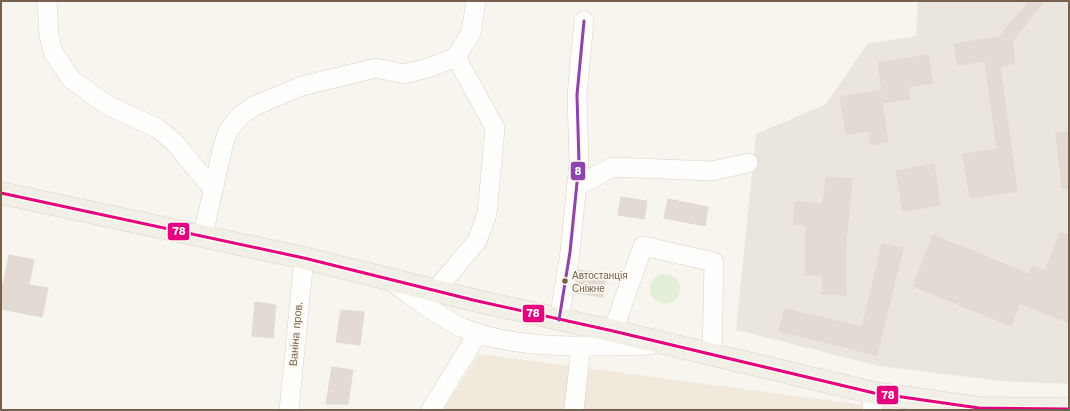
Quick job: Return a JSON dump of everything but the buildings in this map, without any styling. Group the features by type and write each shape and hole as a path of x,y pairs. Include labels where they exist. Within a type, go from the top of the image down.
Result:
{"main road":[{"path":"1,193 203,235 559,320 613,331 712,355 873,402 979,409 1069,409"}],"street":[{"path":"47,1 49,35 53,52 71,79 107,105 157,128 174,142 212,188"},
{"path":"203,235 212,188 228,132 240,116 254,106 302,86 376,68 404,74 431,67 456,57 471,33 476,1"},
{"path":"559,320 570,252 579,163 577,95 584,20"},
{"path":"436,290 477,241 487,214 495,128 456,57"},
{"path":"577,186 613,167 712,171 748,163"},
{"path":"613,331 643,246 714,262 712,355"},
{"name":"Ваніна пров.","path":"289,410 304,258"},
{"path":"387,278 449,321 478,333 524,342 580,346 669,345"},
{"path":"431,410 478,333"},
{"path":"574,410 580,346"}],"shaded area":[{"path":"918,1 1069,1 1069,384 1001,381 879,366 736,330 756,134 826,104 867,44 916,36"},
{"path":"479,354 903,410 443,410"}],"green space":[{"path":"665,274 675,279 680,289 675,299 665,304 655,299 650,289 655,279"}],"transit line":[{"name":"8","path":"559,320 570,252 579,163 577,95 584,21"},
{"name":"78","path":"1,193 304,258 473,300 613,331 874,393 979,408 1069,409"}],"place":[{"name":"Автостанція Сніжне","path":"565,281"}]}
